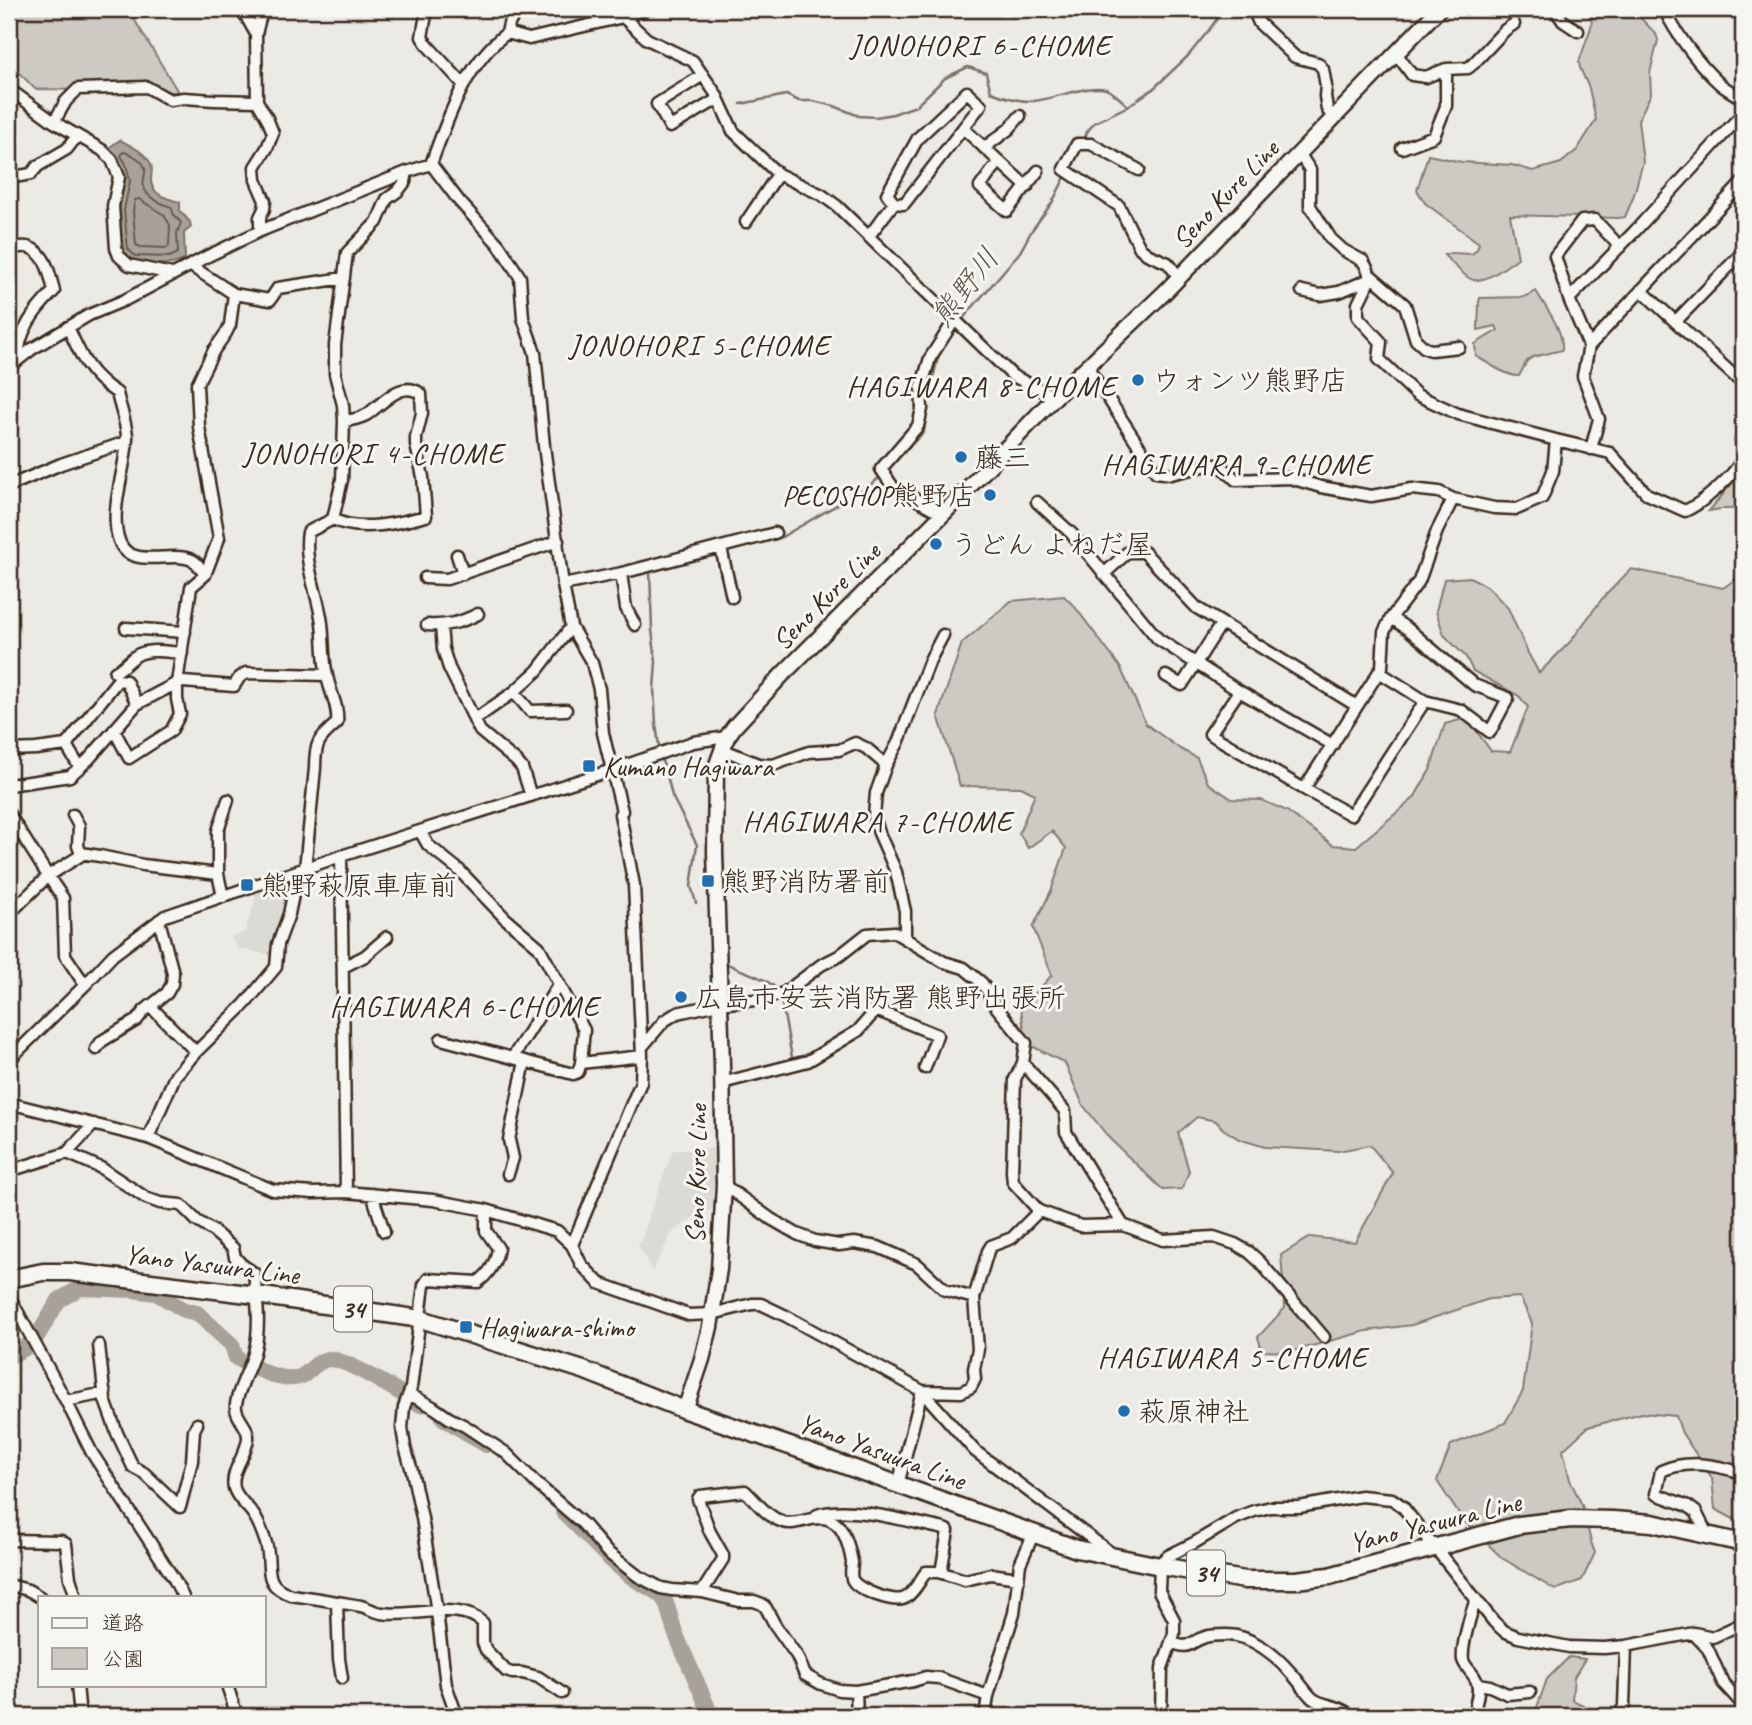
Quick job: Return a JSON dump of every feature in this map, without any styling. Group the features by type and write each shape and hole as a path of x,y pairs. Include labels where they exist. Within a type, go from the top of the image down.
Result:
{"main road":[{"name":"Seno Kure Line","path":"685,1410 702,1359 712,1314 719,1269 724,1185 715,852 716,767 724,743 734,727 782,675 1055,397 1179,277 1439,9"},
{"name":"Yano Yasuura Line","path":"9,1279 43,1272 70,1272 421,1319 583,1370 685,1410 1077,1549 1245,1580 1296,1580 1341,1573 1519,1525 1571,1520 1652,1523 1707,1534 1740,1545"}],"street":[{"path":"242,9 256,34"},
{"path":"260,232 260,217 265,201 256,180 256,167 273,133 257,101 256,34 260,18 267,9"},
{"path":"427,9 422,37 464,85"},
{"path":"431,164 451,110 464,85 491,44 507,33 517,9"},
{"path":"507,33 529,39 646,9"},
{"path":"1253,9 1259,23 1295,57 1318,63 1323,69 1327,109 1333,118"},
{"path":"1556,9 1563,22 1578,31"},
{"path":"1664,9 1672,26 1692,53 1720,84 1743,99"},
{"path":"623,17 647,39 693,61 718,99 733,131 778,174 822,195 837,206 1013,376 1055,397"},
{"path":"1396,53 1412,75 1426,77 1446,69 1468,68 1514,24"},
{"path":"1402,148 1434,136 1447,106 1446,69"},
{"path":"703,75 657,104 670,128 718,99"},
{"path":"54,122 66,101 78,89 147,87 170,100 184,98 257,101"},
{"path":"9,89 54,122 102,150 112,160 119,183 113,206 119,256 129,265 172,274"},
{"path":"967,92 981,105 904,204 894,203 887,194 918,138 967,92"},
{"path":"1569,299 1743,113"},
{"path":"985,148 1009,129 1020,116"},
{"path":"963,128 1027,187"},
{"path":"9,178 31,174 38,166 67,149 77,136"},
{"path":"1139,170 1091,144 1077,144 1064,169 1119,206 1139,248 1168,263 1179,277"},
{"path":"1299,153 1310,170 1310,206 1331,239 1343,250 1363,261 1368,270 1369,276 1358,304 1358,317 1381,342 1379,359 1417,395 1458,414 1610,453 1647,494 1685,511 1695,507 1731,476 1743,456 1743,436"},
{"path":"999,161 980,187 1007,211 1038,171"},
{"path":"9,367 89,315 208,256 260,232 431,164"},
{"path":"431,164 499,246 520,277 523,318 535,353 544,446 571,627 592,663 599,689 603,733 622,811 620,814 634,885 642,1051 641,1082 572,1245"},
{"path":"148,1138 175,1076 245,1004 276,967 278,944 302,870 317,742 337,723 338,716 326,675 321,621 308,562 307,538 308,532 333,519 342,480 343,405 336,382 334,359 347,253 377,222 387,199 405,182 407,172"},
{"path":"746,222 778,174"},
{"path":"1591,449 1598,419 1583,376 1589,346 1743,182"},
{"path":"869,236 894,203"},
{"path":"1589,346 1555,256 1582,221 1595,220 1620,247"},
{"path":"9,248 26,247 39,253 54,291 30,317 18,347 18,359"},
{"path":"1676,321 1743,252"},
{"path":"191,266 234,294 270,300 278,288 344,278"},
{"path":"1302,291 1320,295 1339,292 1369,276"},
{"path":"1369,276 1405,305 1416,340 1424,348 1431,350 1459,347"},
{"path":"1641,290 1742,382"},
{"path":"114,730 129,758 171,731 180,714 177,683 191,587 205,575 219,538 199,427 197,384 230,325 234,294"},
{"path":"943,514 893,486 881,469 918,426 922,410 921,388 930,358 954,321"},
{"path":"68,327 88,368 99,381 117,393 127,435 116,525 120,544 135,557 187,559 196,562 205,575"},
{"path":"1087,366 1156,472 1171,474 1212,464 1222,467 1236,480 1290,478 1371,496 1412,489 1439,492 1453,499 1494,508 1517,509 1542,498 1553,471 1556,440"},
{"path":"333,519 341,524 360,526 426,516 423,477 416,446 422,413 421,394 412,389 398,392 382,401 368,414 355,420 344,421"},
{"path":"9,486 61,464 126,442"},
{"path":"1304,789 1382,667 1384,632 1391,618 1419,581 1437,531 1453,499"},
{"path":"1037,502 1071,533 1158,639 1239,691 1332,745"},
{"path":"564,585 775,533"},
{"path":"425,578 447,579 558,541"},
{"path":"721,548 732,597"},
{"path":"1104,573 1128,552 1144,552 1197,608 1357,706"},
{"path":"457,555 463,574"},
{"path":"621,573 626,608 635,625"},
{"path":"427,625 441,626 478,614"},
{"path":"1379,672 1425,701 1461,710 1490,732 1508,698 1474,685 1408,629 1391,618"},
{"path":"1166,676 1182,685 1221,624"},
{"path":"441,626 443,649 449,668 474,720 480,731 522,768 531,796"},
{"path":"474,720 514,692 537,670 571,627"},
{"path":"127,628 185,632"},
{"path":"905,939 905,911 896,872 874,816 876,793 930,660 943,635"},
{"path":"115,673 135,656 146,651 182,653"},
{"path":"9,785 70,776 137,704 177,683 234,687 246,673 326,675"},
{"path":"9,750 66,745 118,680 126,681 137,704"},
{"path":"1239,691 1210,734 1351,815 1425,701"},
{"path":"514,692 530,711 566,710"},
{"path":"9,1060 113,955 165,916 341,856 693,742 724,743 758,764 773,765 809,752 839,750 855,743 866,748 886,765"},
{"path":"66,745 80,768"},
{"path":"223,897 218,874 218,831 228,800"},
{"path":"9,814 64,898 65,955 85,985"},
{"path":"73,815 79,826 79,846 83,854"},
{"path":"420,831 428,845 459,870 505,918 539,947 583,1030 578,1072 573,1074 441,1039"},
{"path":"9,914 48,876 83,854 218,874"},
{"path":"341,856 346,1192"},
{"path":"96,1049 102,1041 137,1020 167,993 172,984 173,973 159,920"},
{"path":"580,1063 642,1051 664,1021 677,1013 719,1004 764,999 784,993 867,934 894,932 944,962 964,968 982,983 997,1008 1026,1043 1023,1063 1015,1079 1012,1171 1013,1182 1039,1211 1082,1226 1123,1225 1163,1240 1214,1237 1235,1244 1261,1262 1324,1337"},
{"path":"343,967 365,956 387,937"},
{"path":"513,1057 559,984"},
{"path":"150,1006 196,1052"},
{"path":"722,1083 808,1061 858,1031 876,1010 937,1035 925,1068"},
{"path":"508,1174 513,1158 509,1140 525,1061"},
{"path":"1023,1063 1065,1111 1066,1132 1123,1225"},
{"path":"9,1103 148,1138 273,1190 346,1192 433,1200 486,1210 557,1231 572,1245 581,1264 599,1283 689,1315 712,1314 761,1304 922,1391 975,1451 1117,1558"},
{"path":"9,1171 67,1153 94,1124"},
{"path":"67,1153 101,1168 146,1198 160,1203 181,1205 197,1221 233,1248 235,1257 254,1273 257,1295 254,1352 236,1409 248,1439 234,1475 234,1490 252,1513 266,1543 272,1584 290,1595 365,1607 382,1613 444,1611 478,1618 483,1623 483,1643 486,1650 506,1671 537,1677 562,1693"},
{"path":"724,1185 797,1234 815,1241 839,1245 854,1243 878,1247 917,1264 945,1290 974,1298"},
{"path":"372,1194 384,1231"},
{"path":"457,1716 446,1685 422,1518 402,1428 424,1286 428,1279 478,1282 487,1274 498,1248 486,1231 486,1210"},
{"path":"922,1391 961,1392 971,1387 975,1379 978,1349 974,1298 988,1251 992,1246 1012,1238 1039,1211"},
{"path":"9,1296 92,1453 174,1579 181,1596"},
{"path":"99,1345 105,1400 133,1467 180,1507 192,1461 194,1430 197,1424"},
{"path":"898,1485 922,1391"},
{"path":"66,1401 104,1393"},
{"path":"409,1394 506,1453 583,1524 607,1552 629,1570 661,1588 702,1592 762,1604 797,1656 805,1675 821,1684 839,1690 856,1691 913,1681 926,1676 988,1696"},
{"path":"1707,1534 1696,1512 1688,1506 1656,1494 1661,1471 1672,1466 1702,1464 1743,1473"},
{"path":"702,1592 723,1555 698,1504 700,1496 745,1491 769,1516 784,1522 797,1524 824,1518 835,1523 848,1547 852,1560 852,1578 857,1585 878,1596 905,1599 926,1573 941,1573 965,1580 990,1574 1018,1578"},
{"path":"1161,1716 1162,1668 1174,1634 1174,1620 1159,1591 1162,1561 1236,1518 1271,1507 1299,1507 1361,1496 1392,1499 1402,1506 1499,1626 1518,1637 1569,1647 1604,1648 1694,1633 1713,1637 1743,1623"},
{"path":"815,1518 823,1513 875,1514 944,1529 948,1531 948,1536 941,1573"},
{"path":"985,1716 988,1696 1014,1613 1020,1564 1034,1533"},
{"path":"9,1540 61,1541 66,1544 70,1578 76,1596"},
{"path":"9,1585 28,1590 38,1597"},
{"path":"1473,1716 1478,1684 1462,1657 1470,1613 1476,1600"},
{"path":"337,1603 342,1678"},
{"path":"1694,1633 1708,1650 1723,1683 1743,1705"},
{"path":"1171,1642 1182,1647 1206,1637 1230,1635 1249,1640 1273,1655 1314,1700 1343,1709 1347,1713 1346,1716"},
{"path":"1619,1716 1624,1706 1626,1646"},
{"path":"1478,1684 1507,1694 1530,1692"},
{"path":"77,1686 80,1716"},
{"path":"227,1686 237,1716"},
{"path":"856,1691 857,1716"}],"shaded area":[{"path":"288,879 293,884 275,956 237,948 231,937 245,932 256,898 253,890"},
{"path":"716,1147 713,1208 707,1213 695,1216 672,1233 652,1271 638,1245 673,1150 705,1150"}],"green space":[{"path":"9,9 128,9 178,92 35,89 9,62"},
{"path":"1593,9 1632,9 1656,34 1658,40 1650,73 1651,94 1638,120 1643,162 1625,217 1510,215 1518,258 1487,278 1469,278 1444,255 1472,254 1479,243 1425,203 1417,190 1428,155 1462,162 1512,165 1533,171 1561,163 1577,150 1596,120 1589,88 1579,62 1591,27"},
{"path":"1536,291 1557,327 1562,350 1533,357 1527,361 1519,376 1503,372 1476,356 1475,344 1498,330 1496,326 1478,330 1480,298 1524,297"},
{"path":"1738,476 1743,476 1743,547 1735,527 1738,509 1709,511"},
{"path":"1631,569 1723,588 1743,574 1743,1524 1715,1509 1712,1478 1682,1433 1676,1416 1642,1413 1588,1427 1563,1450 1570,1480 1582,1505 1595,1553 1582,1580 1555,1590 1502,1558 1463,1520 1437,1481 1451,1445 1505,1423 1523,1391 1532,1323 1520,1297 1489,1299 1412,1325 1366,1331 1290,1352 1262,1351 1258,1337 1285,1308 1281,1255 1310,1237 1355,1242 1393,1173 1370,1145 1338,1151 1265,1147 1239,1139 1216,1121 1197,1117 1178,1133 1189,1171 1182,1189 1163,1190 1110,1139 1083,1105 1065,1063 1026,1043 1021,1009 1052,975 1033,927 1051,891 1066,848 1052,831 1028,848 1019,833 1035,794 1021,787 960,786 938,715 962,643 1011,601 1064,596 1120,667 1146,724 1197,758 1208,783 1232,799 1261,800 1287,811 1333,845 1356,847 1414,798 1430,770 1445,724 1467,718 1491,751 1510,752 1528,707 1519,696 1473,671 1466,657 1444,635 1436,611 1444,579 1470,577 1487,586 1508,608 1539,673 1570,642 1602,599"},
{"path":"1569,1657 1585,1659 1574,1677 1572,1700 1603,1712 1606,1716 1534,1716 1547,1679"}],"water":[{"path":"120,140 145,156 151,164 152,185 157,193 180,202 180,211 191,227 184,233 185,260 172,264 132,262 121,251 117,209 123,186 122,176 107,149"}],"waterway":[{"name":"熊野川","path":"1084,141 1094,123 1128,106 1153,89 1188,56 1224,9"},
{"path":"741,104 786,95 799,101 834,106 859,116 876,117 916,106 945,78 968,67 986,73 991,92 1012,99 1042,100 1099,88 1112,92 1128,106"},
{"name":"熊野川","path":"960,322 1020,252 1052,203 1066,175"},
{"name":"熊野川","path":"887,470 924,432 927,405 939,354 948,338"},
{"name":"熊野川","path":"757,543 780,538 871,485 882,475"},
{"name":"熊野川","path":"653,569 650,570 652,630 659,746"},
{"name":"熊野川","path":"661,758 672,796 697,845 691,886 696,903"},
{"name":"熊野川","path":"728,964 762,979 777,990"},
{"name":"熊野川","path":"781,999 792,1057"},
{"path":"9,1357 25,1348 38,1335 59,1300 80,1288 133,1290 156,1293 184,1310 197,1313 232,1345 236,1358 268,1373 294,1378 302,1376 321,1361 337,1360 361,1370 421,1405"},
{"path":"443,1418 486,1445"},
{"path":"563,1512 618,1566 663,1598 711,1716"}],"place":[{"name":"ウォンツ熊野店","path":"1138,380"},
{"name":"藤三","path":"961,457"},
{"name":"PECOSHOP熊野店","path":"990,495"},
{"name":"うどん よねだ屋","path":"936,544"},
{"name":"Kumano Hagiwara","path":"589,766"},
{"name":"熊野消防署前","path":"708,881"},
{"name":"熊野萩原車庫前","path":"247,885"},
{"name":"広島市安芸消防署 熊野出張所","path":"681,997"},
{"name":"Hagiwara-shimo","path":"466,1327"},
{"name":"萩原神社","path":"1124,1411"}],"district":[{"name":"JONOHORI 6-CHOME","path":"981,45"},
{"name":"JONOHORI 5-CHOME","path":"700,345"},
{"name":"HAGIWARA 8-CHOME","path":"982,386"},
{"name":"JONOHORI 4-CHOME","path":"374,453"},
{"name":"HAGIWARA 9-CHOME","path":"1237,464"},
{"name":"HAGIWARA 7-CHOME","path":"878,821"},
{"name":"HAGIWARA 6-CHOME","path":"465,1006"},
{"name":"HAGIWARA 5-CHOME","path":"1233,1357"}]}
